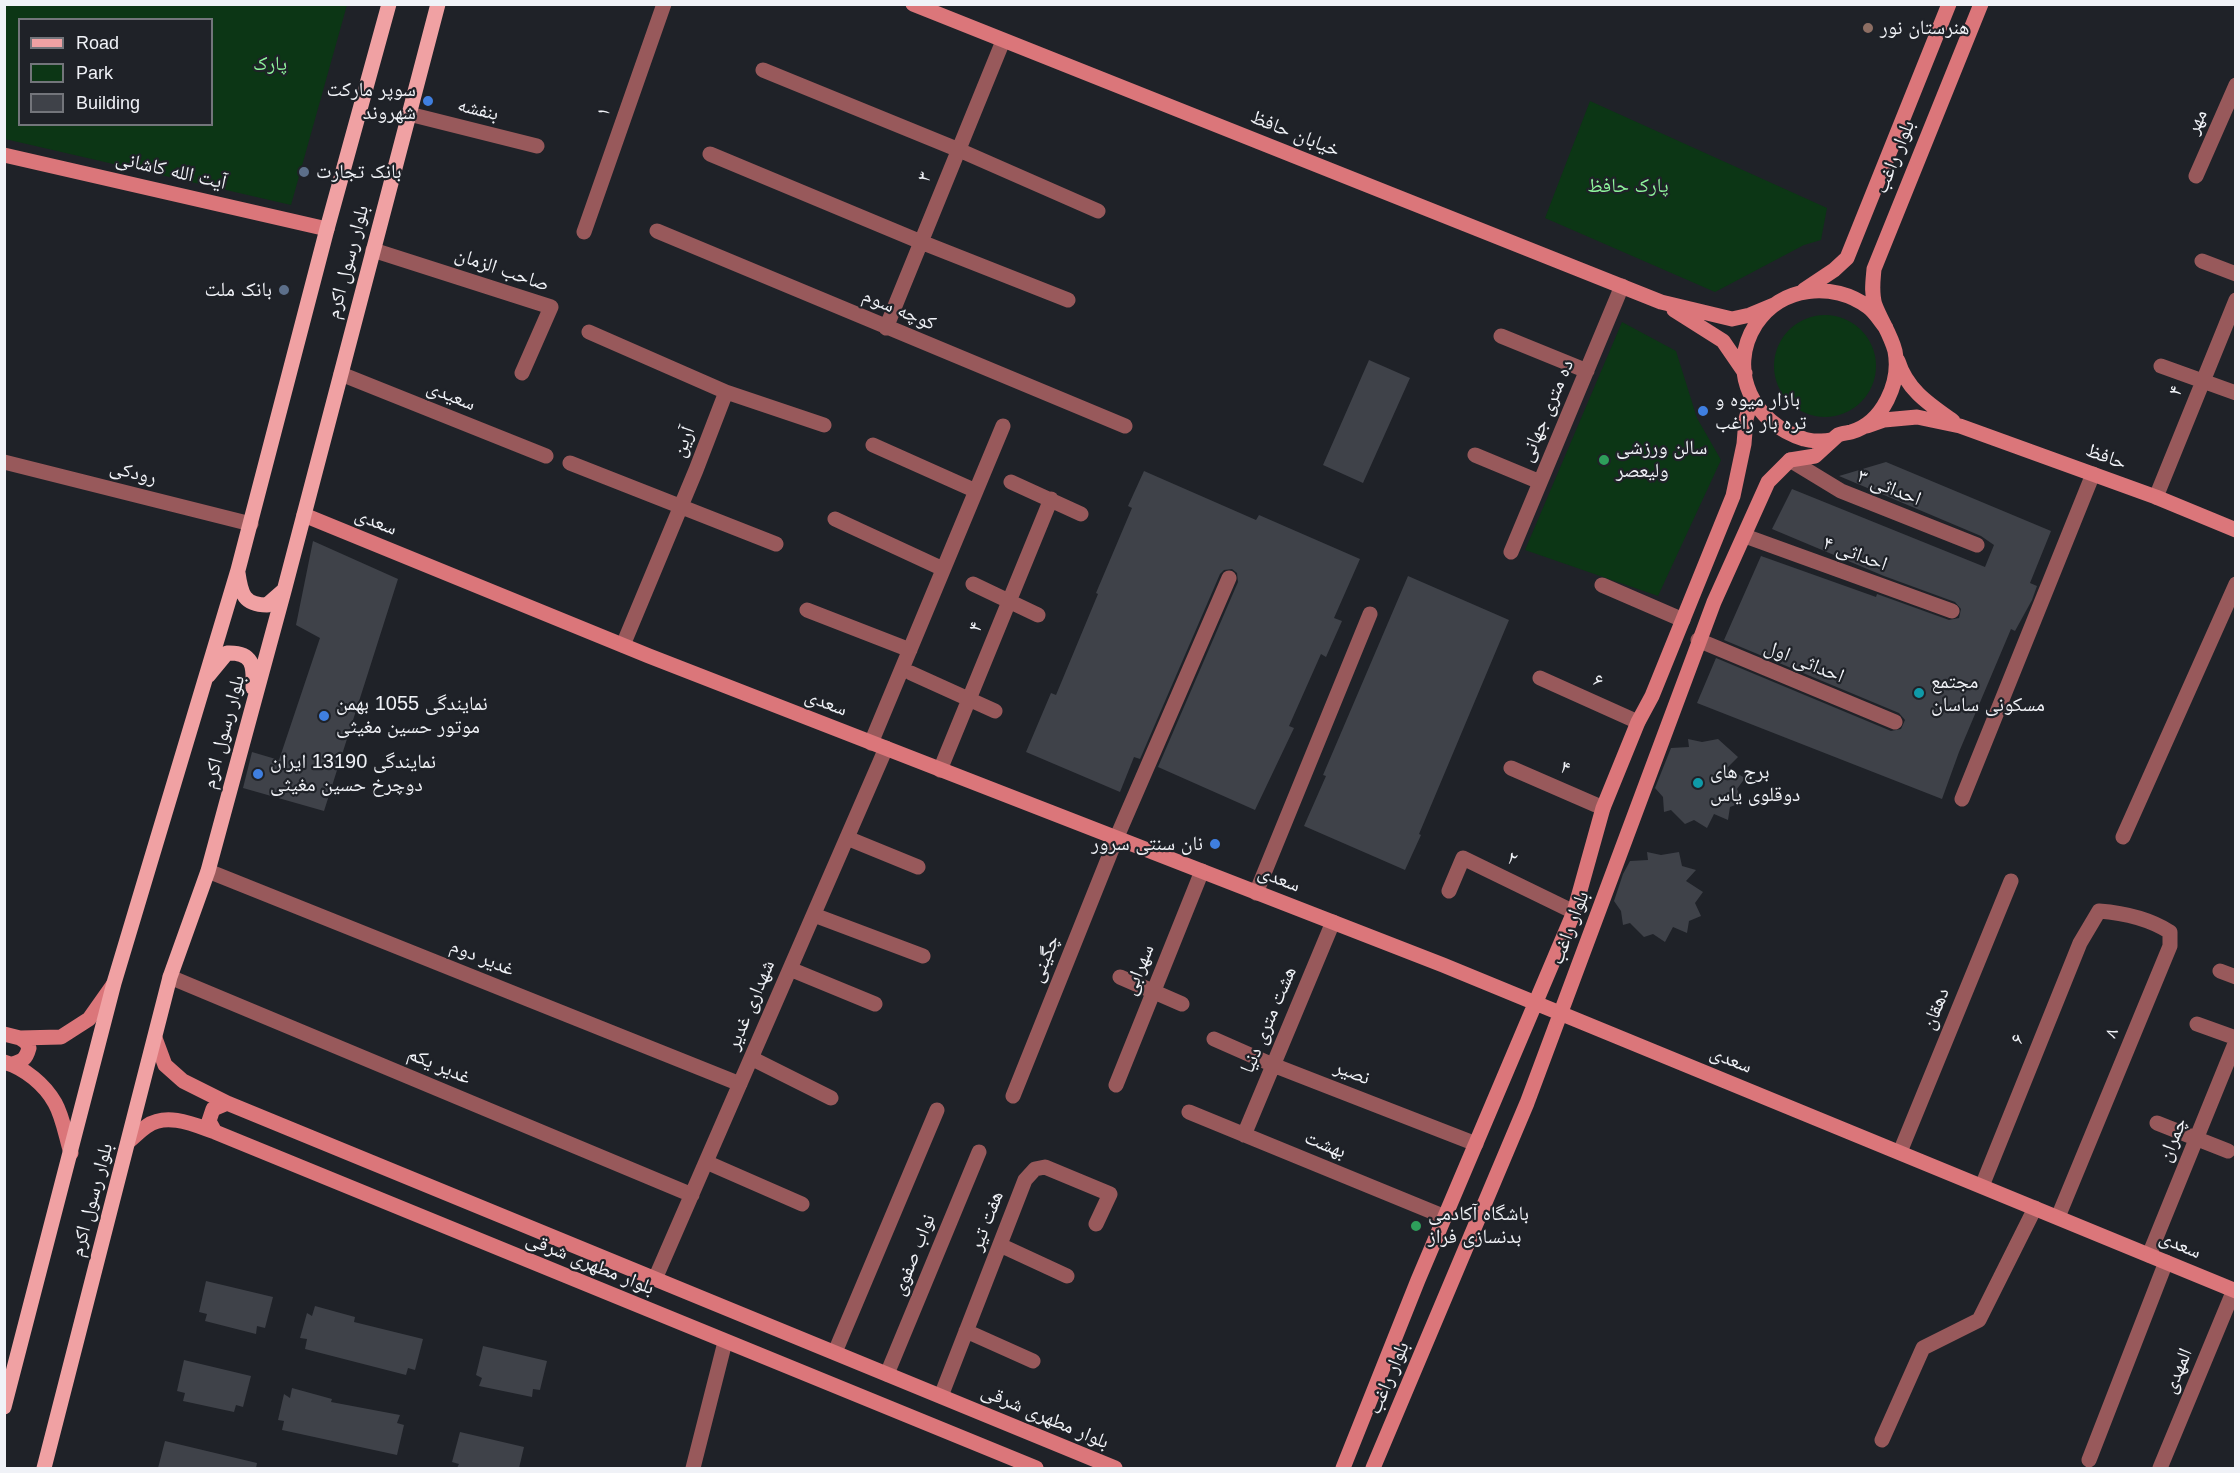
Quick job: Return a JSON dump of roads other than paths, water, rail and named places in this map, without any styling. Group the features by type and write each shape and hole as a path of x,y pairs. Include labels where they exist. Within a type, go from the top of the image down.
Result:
{"main road":[{"name":"بلوار رسول اکرم","path":"4,1407 114,983 238,570 327,229 389,4"},
{"name":"بلوار رسول اکرم","path":"44,1468 170,977 208,871 438,4"},
{"path":"238,570 240,590 246,600 256,605 267,605 284,591"},
{"path":"204,681 227,653 240,652 249,659 254,674 253,706"}],"street":[{"name":"۱","path":"584,232 664,4"},
{"name":"خیابان حافظ","path":"913,4 1661,302 1732,319 1750,315 1774,305"},
{"name":"بلوار راغب","path":"1799,292 1834,270 1847,258 1949,4"},
{"name":"بلوار راغب","path":"1886,327 1875,304 1874,269 1981,4"},
{"name":"۳","path":"886,328 1003,41"},
{"path":"763,70 959,150 1098,211"},
{"name":"مهر","path":"2196,176 2235,85"},
{"name":"بنفشه","path":"409,114 537,146"},
{"path":"711,154 921,242 1068,300"},
{"name":"آیت الله کاشانی","path":"4,155 327,229"},
{"name":"کوچه سوم","path":"657,231 1125,426"},
{"name":"صاحب الزمان","path":"373,250 551,307 522,373"},
{"path":"2202,261 2235,274"},
{"name":"ده متری جهانی","path":"1511,552 1622,286"},
{"path":"1822,290 1847,295 1869,308 1886,327 1895,351 1895,377 1888,400 1874,419 1856,430 1838,435 1831,440 1807,440 1784,432 1765,418 1752,398 1744,373 1746,348 1756,324 1774,305 1799,292 1822,290"},
{"name":"۴","path":"2156,497 2235,300"},
{"name":"خیابان حافظ","path":"1661,302 1723,341 1744,373"},
{"path":"589,332 726,392 824,425"},
{"path":"1501,336 1587,371"},
{"name":"حافظ","path":"1895,351 1906,381 1921,399 1960,426"},
{"path":"2161,366 2235,393"},
{"name":"سعیدی","path":"341,374 546,456"},
{"name":"آرین","path":"623,645 726,392"},
{"name":"بلوار راغب","path":"1342,1468 1574,912 1603,808 1638,722 1652,696 1733,496 1744,444 1746,419 1752,398"},
{"name":"حافظ","path":"1856,430 1884,420 1917,417 1960,426 2156,497 2235,530"},
{"path":"871,743 1003,426"},
{"path":"1790,460 1815,456 1838,435"},
{"path":"873,445 975,491"},
{"path":"1475,454 1540,482"},
{"name":"بلوار راغب","path":"1373,1468 1527,1103 1698,640 1768,482 1790,460"},
{"name":"احداثی ۳","path":"1790,460 1841,491 1977,545"},
{"name":"رودکی","path":"4,462 250,524"},
{"path":"570,463 776,544"},
{"path":"1962,799 2093,474"},
{"path":"1011,482 1081,514"},
{"name":"۴","path":"940,770 1051,499"},
{"name":"سعدی","path":"304,515 623,645 1536,1002 2235,1290"},
{"path":"835,519 944,569"},
{"name":"احداثی ۴","path":"1744,536 1952,611"},
{"name":"چگینی","path":"1013,1096 1116,838 1229,578"},
{"path":"973,584 1038,615"},
{"path":"2123,837 2235,584"},
{"path":"1602,585 1683,620"},
{"path":"807,610 910,650"},
{"path":"1256,892 1370,614"},
{"name":"احداثی اول","path":"1698,640 1895,722"},
{"path":"911,673 995,711"},
{"name":"۶","path":"1540,678 1638,722"},
{"name":"شهداری غدیر","path":"655,1279 886,748"},
{"name":"۴","path":"1511,768 1603,808"},
{"path":"847,838 918,867"},
{"name":"۲","path":"1449,891 1463,858 1574,912"},
{"name":"غدیر دوم","path":"208,871 740,1084"},
{"name":"سهرابی","path":"1116,1085 1202,871"},
{"name":"دهقان","path":"1900,1152 2011,881"},
{"name":"۶","path":"1982,1186 2080,943 2099,911"},
{"name":"۸","path":"2058,1217 2170,946 2170,932 2155,923 2121,913 2099,911"},
{"path":"814,915 923,956"},
{"name":"هشت متری دنیا","path":"1244,1135 1333,922"},
{"path":"790,969 875,1004"},
{"path":"2220,971 2235,977"},
{"name":"غدیر یکم","path":"170,977 692,1195"},
{"path":"1120,977 1182,1004"},
{"path":"4,1034 20,1038 61,1037 89,1019 114,983"},
{"path":"2196,1023 2235,1040"},
{"path":"8,1063 23,1061 27,1055 29,1048 20,1038"},
{"name":"بلوار مطهری شرقی","path":"155,1038 165,1065 183,1081 227,1103 1115,1468"},
{"name":"نصیر","path":"1214,1039 1273,1065 1476,1144"},
{"name":"چمران","path":"2149,1255 2235,1040"},
{"path":"751,1058 831,1098"},
{"path":"8,1063 35,1079 56,1104 71,1153"},
{"path":"215,1132 209,1121 213,1109 227,1103"},
{"path":"835,1352 937,1110"},
{"name":"بهشت","path":"1190,1112 1445,1217"},
{"name":"بلوار مطهری شرقی","path":"129,1141 148,1125 161,1120 182,1121 215,1132 1036,1468"},
{"path":"2157,1123 2228,1150"},
{"name":"نواب صفوی","path":"887,1374 979,1152"},
{"path":"706,1162 802,1204"},
{"name":"هفت تیر","path":"941,1396 1025,1180 1035,1169 1045,1167 1110,1194 1096,1224"},
{"path":"1882,1440 1923,1348 1979,1320 2035,1208"},
{"path":"1000,1245 1067,1276"},
{"path":"2089,1460 2166,1262"},
{"name":"المهدی","path":"2160,1468 2235,1290"},
{"path":"966,1332 1033,1361"},
{"path":"693,1468 725,1342"}],"place":[{"name":"هنرستان نور","path":"1868,28"},
{"name":"سوپر مارکت شهروند","path":"428,101"},
{"name":"بانک تجارت","path":"304,172"},
{"name":"بانک ملت","path":"284,290"},
{"name":"بازار میوه و تره بار راغب","path":"1703,411"},
{"name":"سالن ورزشی ولیعصر","path":"1604,460"},
{"name":"مجتمع مسکونی ساسان","path":"1919,693"},
{"name":"نمایندگی 1055 بهمن موتور حسین مغیثی","path":"324,716"},
{"name":"نمایندگی 13190 ایران دوچرخ حسین مغیثی","path":"258,774"},
{"name":"برج های دوقلوی یاس","path":"1698,783"},
{"name":"نان سنتی سرور","path":"1215,844"},
{"name":"باشگاه آکادمی بدنسازی فراز","path":"1416,1226"}],"park label":[{"name":"پارک","path":"270,64"},
{"name":"پارک حافظ","path":"1628,186"}]}
